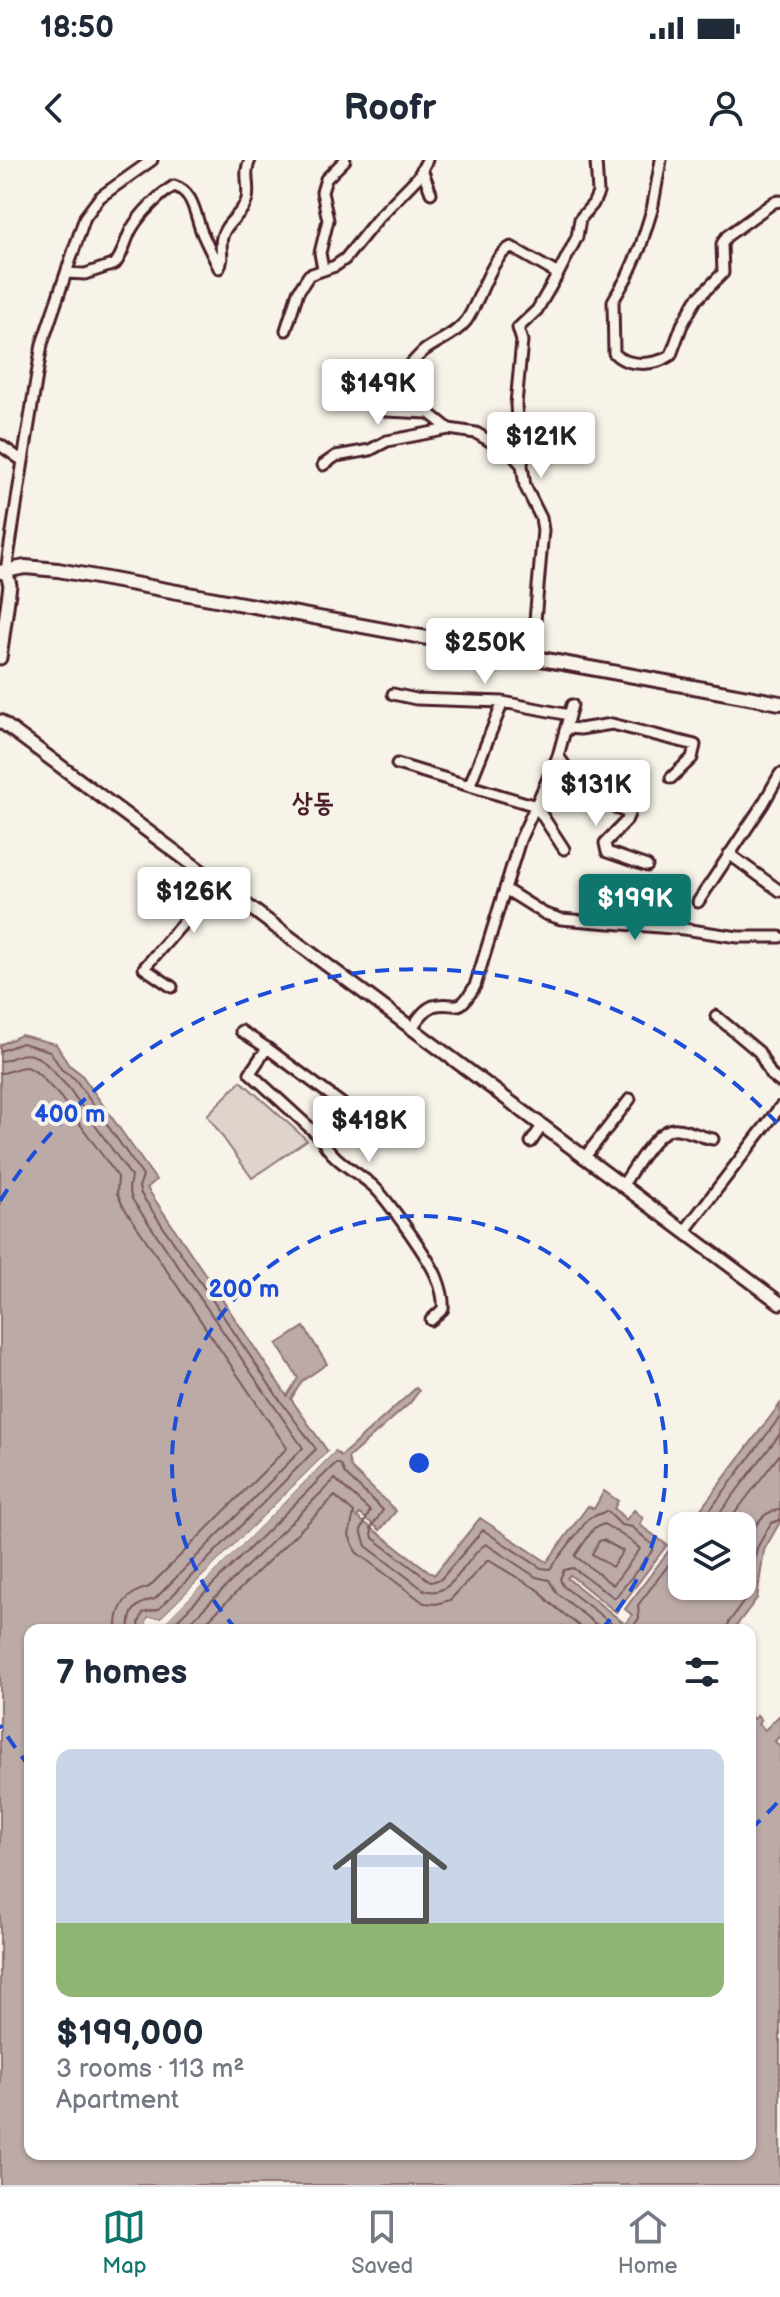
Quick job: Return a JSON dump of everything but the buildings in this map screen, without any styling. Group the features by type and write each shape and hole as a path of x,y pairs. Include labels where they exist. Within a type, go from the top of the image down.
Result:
{"highway":[{"path":"3,572 25,567 58,570 780,703"}],"main road":[{"path":"0,658 10,585 3,572"},
{"path":"0,721 780,1303"}],"street":[{"path":"3,572 42,344 66,273 92,205 152,160"},
{"path":"66,273 85,274 115,264 130,230 174,186 190,199 199,227 219,268 222,237 245,204 250,160"},
{"path":"323,269 320,253 328,220 322,192 326,179 345,160"},
{"path":"661,160 652,210 640,248 613,301 614,353 625,361 651,362 671,355 682,325 696,300 723,273 722,244 727,236 774,202 780,201"},
{"path":"535,657 534,632 543,530 541,518 525,486 522,465 524,446 517,421 522,341 518,328 537,310 577,237 580,219 593,204 598,193 596,161"},
{"path":"286,330 298,292 309,275 345,259 425,165"},
{"path":"425,165 431,193"},
{"path":"449,429 429,413 393,413 386,411 382,403 422,352 453,334 463,324 506,248 511,247 558,274"},
{"path":"323,465 336,456 370,450 387,441 449,429 487,438 512,454 522,465"},
{"path":"0,445 23,461"},
{"path":"393,694 416,699 503,702 571,710 558,756 520,840 475,986 466,1001 457,1006 437,1005 429,1008 411,1029"},
{"path":"470,784 503,702"},
{"path":"567,728 612,724 695,745 692,758 671,778"},
{"path":"558,756 585,793 629,814 605,843 607,852 647,866"},
{"path":"397,764 536,806 564,849"},
{"path":"698,902 780,774"},
{"path":"729,854 780,891"},
{"path":"172,987 144,968 218,883"},
{"path":"505,889 545,914 561,919 684,929 738,937 780,937"},
{"path":"716,1016 759,1052 771,1075 780,1082"},
{"path":"241,1031 345,1106 321,1138"},
{"path":"267,1048 250,1073 321,1138 326,1148 386,1201 437,1276 444,1300 443,1309 431,1320"},
{"path":"584,1158 630,1099"},
{"path":"684,1232 780,1107"},
{"path":"531,1142 542,1126"},
{"path":"622,1186 663,1132 678,1129 713,1139"}],"shaded area":[{"path":"241,1081 307,1140 252,1178 207,1115"}],"water":[{"path":"21,1035 56,1044 68,1064 81,1074 156,1180 147,1188 287,1396 298,1378 277,1344 304,1327 327,1364 302,1381 291,1399 328,1452 161,1618 148,1618 147,1624 24,1624 24,2160 756,2160 756,1717 761,1720 758,1724 765,1730 780,1715 780,1736 775,1741 780,1747 780,2185 0,2185 0,1045"},
{"path":"416,1388 419,1391 410,1403 348,1458 351,1468 396,1511 380,1530 360,1514 357,1517 434,1575 480,1518 547,1562 588,1506 594,1509 604,1491 618,1501 614,1508 626,1520 634,1510 643,1518 640,1525 667,1545 616,1612 570,1575 567,1578 625,1624 162,1624 335,1451 341,1456"},
{"path":"780,1404 780,1522 764,1550 756,1599 756,1512 699,1512"},
{"path":"668,1552 668,1600 756,1600 738,1624 625,1624 632,1615 625,1609"}],"pier":[{"path":"335,1451 163,1624 147,1624 148,1618 161,1618 328,1452"}],"district":[{"name":"상동","path":"313,803"}]}
